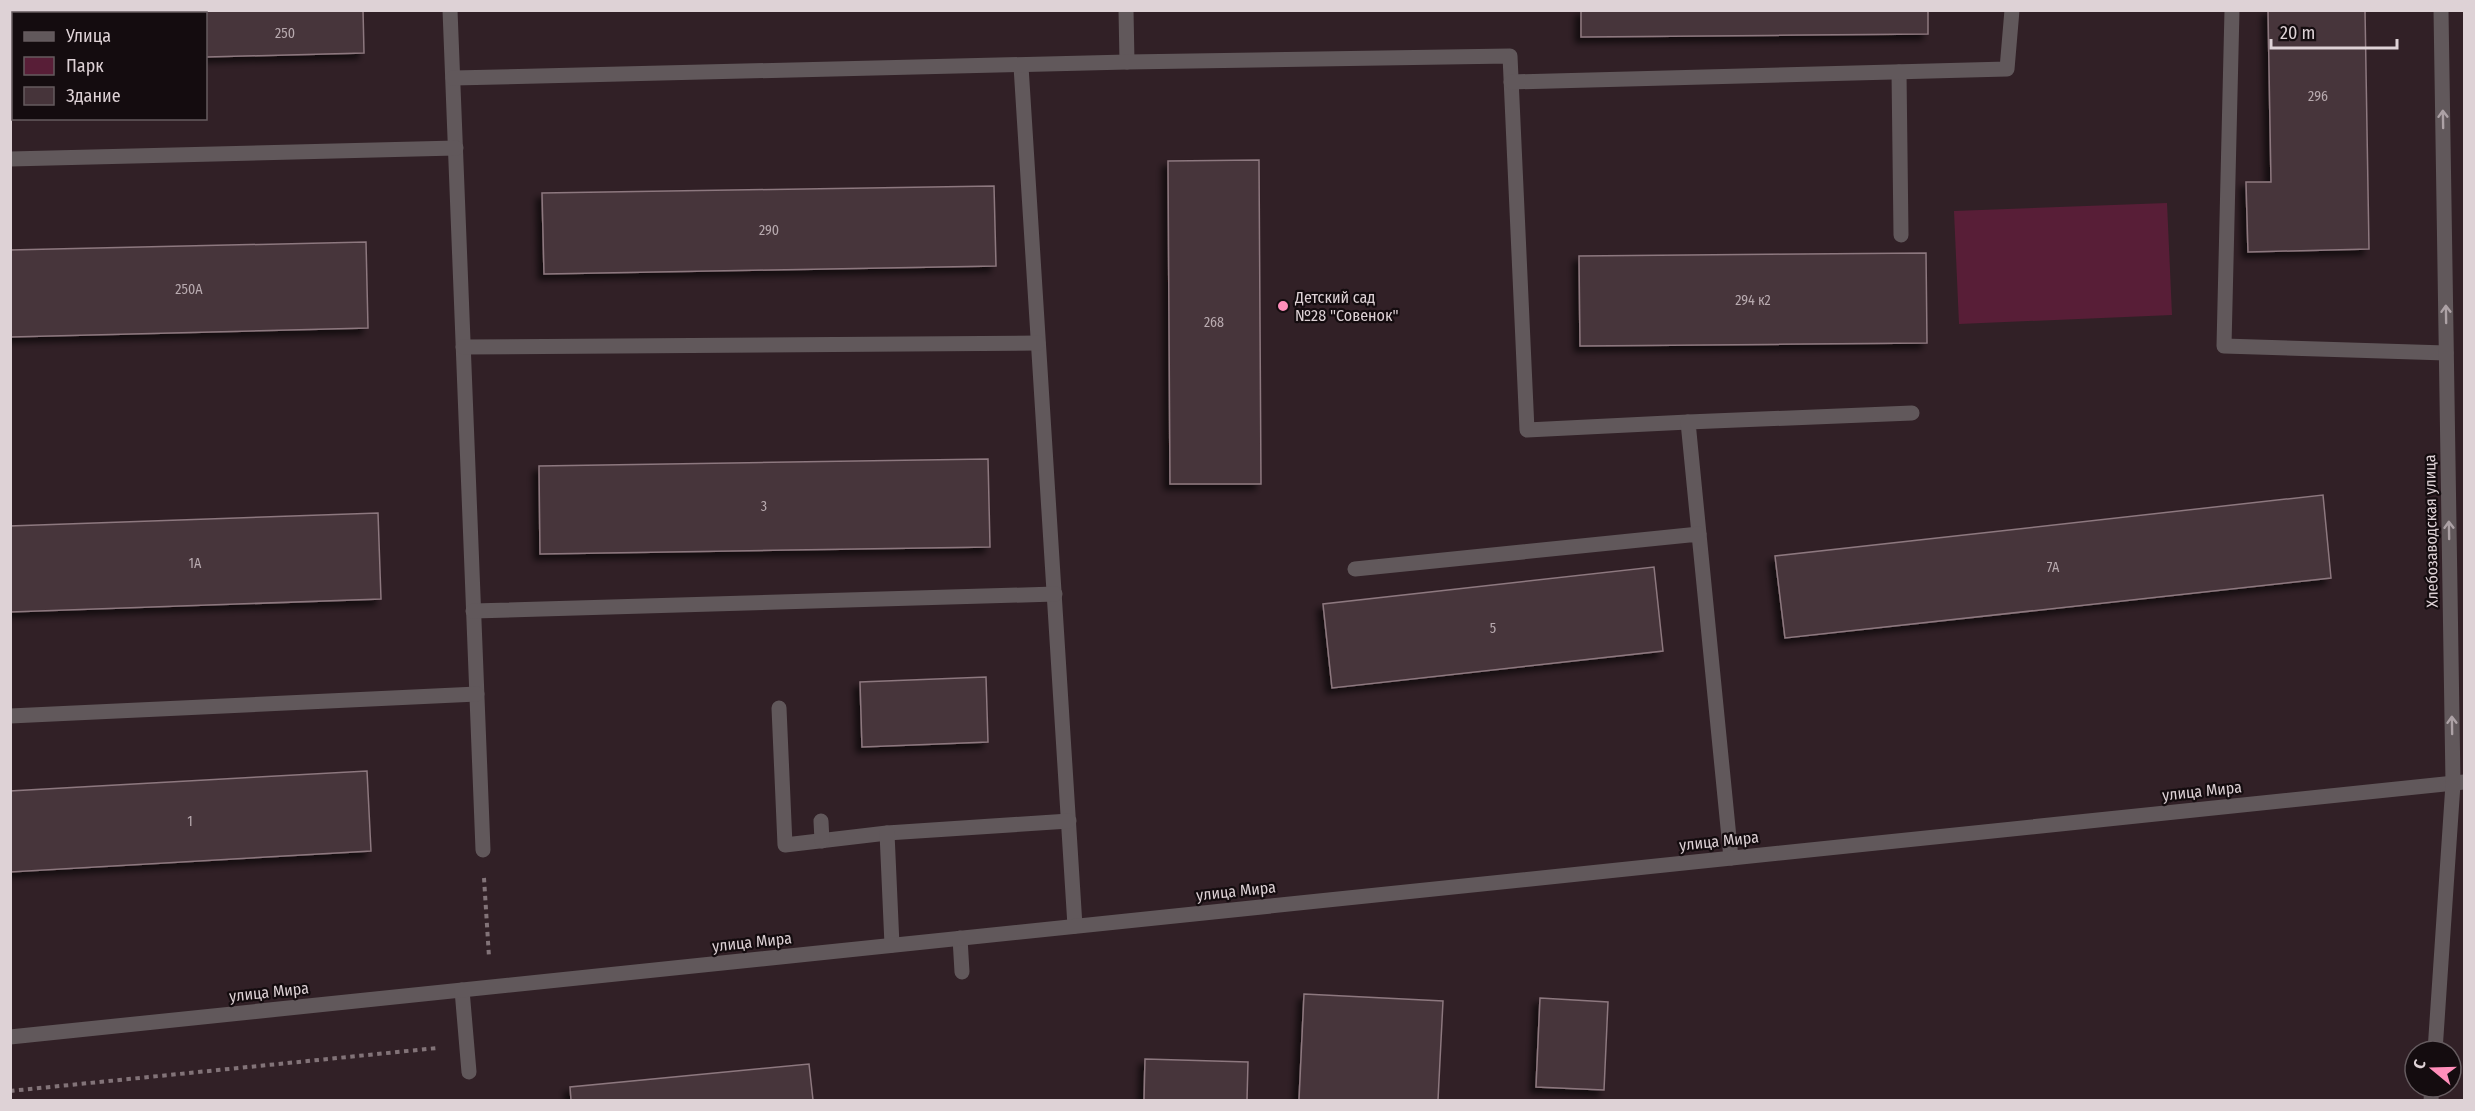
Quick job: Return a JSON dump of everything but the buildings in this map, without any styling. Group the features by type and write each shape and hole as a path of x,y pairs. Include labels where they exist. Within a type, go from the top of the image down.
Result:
{"street":[{"path":"450,10 483,850"},
{"path":"1126,10 1127,62"},
{"path":"1511,82 2007,69 2012,10"},
{"path":"2232,10 2224,346 2446,353"},
{"name":"Хлебозаводская улица","path":"2436,1039 2459,783 2446,353 2441,10"},
{"path":"453,78 1127,62 1510,56 1527,430 1912,413"},
{"path":"1021,66 1076,926"},
{"path":"1899,72 1901,235"},
{"path":"10,159 456,148"},
{"path":"463,347 1038,344"},
{"path":"1688,422 1731,858"},
{"path":"1355,569 1699,534"},
{"path":"473,611 1054,594"},
{"path":"10,716 477,694"},
{"path":"779,708 785,845 887,833 1069,821"},
{"name":"улица Мира","path":"10,1037 2459,783"},
{"path":"821,821 822,841"},
{"path":"887,833 892,945"},
{"path":"960,938 962,972"},
{"path":"462,990 469,1072"}],"green space":[{"path":"2167,203 2172,315 1959,324 1954,211"}],"place":[{"name":"Детский сад №28 \"Совенок\"","path":"1283,306"}]}
